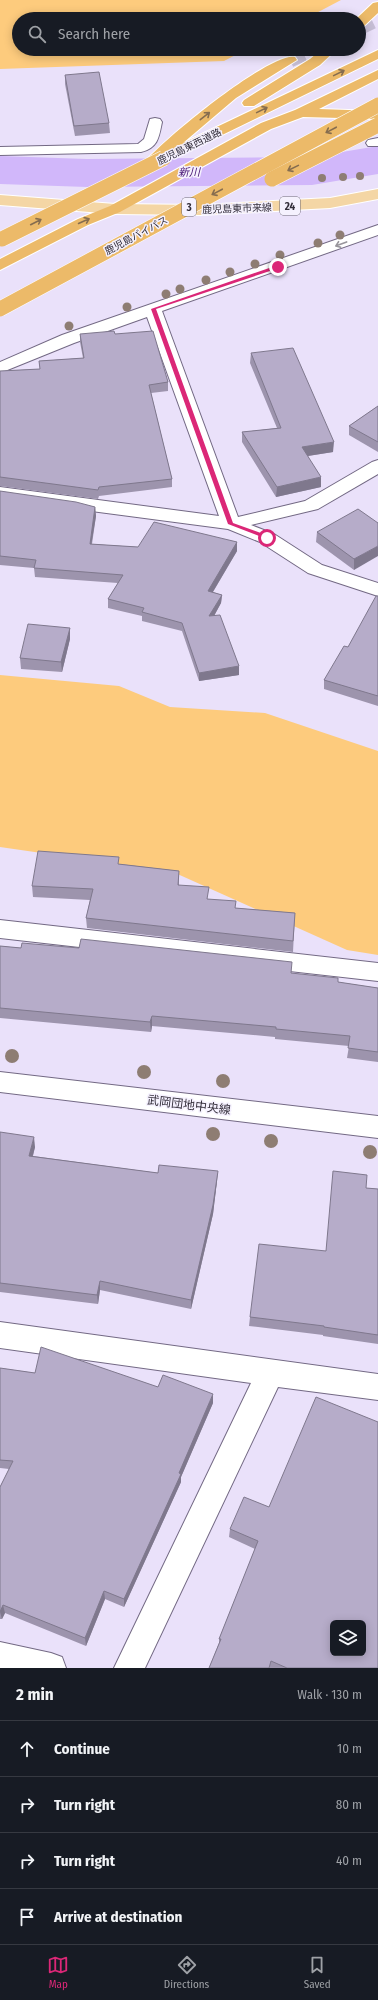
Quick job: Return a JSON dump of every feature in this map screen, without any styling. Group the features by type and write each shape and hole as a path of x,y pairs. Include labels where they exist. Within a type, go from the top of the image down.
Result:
{"highway":[{"path":"366,17 378,6"},
{"name":"鹿児島東西道路","path":"1,239 164,155 378,54"},
{"path":"164,155 315,62 322,56"},
{"path":"0,279 97,229 115,208 129,185 164,155 202,118 244,86 290,60"},
{"path":"0,265 83,222 115,208 266,126 300,113 378,74"},
{"name":"鹿児島バイパス","path":"0,309 378,105"},
{"path":"300,113 378,115"},
{"path":"0,309 210,209 378,125"}],"main road":[{"name":"鹿児島東市来線","path":"0,200 115,208 201,210 330,203 378,194"}],"street":[{"path":"0,151 141,148 151,141 155,122"},
{"path":"0,368 68,339 278,267 378,230"},
{"path":"154,309 231,524"},
{"path":"231,524 311,505 378,466"},
{"path":"0,493 231,524 267,538 315,569 378,590"},
{"path":"0,929 378,972"},
{"name":"武岡団地中央線","path":"0,1082 378,1127"},
{"path":"0,1335 378,1387"},
{"path":"129,1668 270,1373"},
{"path":"0,1657 51,1668"}],"shaded area":[{"path":"0,0 341,0 318,12 12,12 12,56 234,56 224,61 0,69"},
{"path":"0,675 119,686 170,707 265,713 378,751 378,955 347,950 173,872 0,847"}],"building":[{"path":"99,72 109,123 74,126 65,75"},
{"path":"114,331 115,334 153,331 168,382 149,385 172,479 99,487 98,490 0,477 0,371 40,369 39,361 84,358 80,334"},
{"path":"293,348 334,442 302,447 321,477 277,487 242,432 281,428 251,353"},
{"path":"378,406 378,442 349,426"},
{"path":"0,491 76,502 95,507 90,544 138,547 154,522 237,542 208,591 222,595 209,616 220,615 239,666 199,673 182,623 142,612 144,608 108,599 123,575 34,568 36,560 0,556"},
{"path":"358,509 378,523 378,546 354,559 317,532"},
{"path":"376,596 378,596 378,696 324,680 344,646 348,647"},
{"path":"28,624 70,628 61,662 20,658"},
{"path":"38,851 119,857 118,864 179,871 178,885 209,887 207,899 236,901 235,908 295,913 293,941 86,918 93,889 32,886"},
{"path":"81,939 292,962 291,973 338,978 338,982 378,988 378,1052 348,1048 350,1036 276,1029 276,1027 152,1016 150,1022 0,1008 0,946 21,948 22,943 79,948"},
{"path":"0,1132 34,1137 29,1156 158,1173 159,1165 218,1171 213,1205 191,1300 100,1281 97,1295 0,1283"},
{"path":"333,1171 367,1175 366,1188 378,1189 378,1335 324,1326 250,1317 259,1244 326,1251"},
{"path":"41,1347 158,1387 163,1375 213,1394 179,1473 181,1474 124,1599 104,1591 85,1638 3,1605 0,1612 0,1487 13,1461 0,1460 0,1368 35,1373"},
{"path":"316,1397 378,1422 378,1668 287,1668 271,1661 269,1668 209,1668 258,1541 230,1529 244,1497 269,1507"}],"waterway":[{"name":"新川","path":"0,170 87,173 312,171 378,160"}],"tunnel":[{"path":"366,25 378,19"},
{"path":"290,60 299,56"}],"route":[{"path":"267,538 231,524 154,309 278,267"}]}
